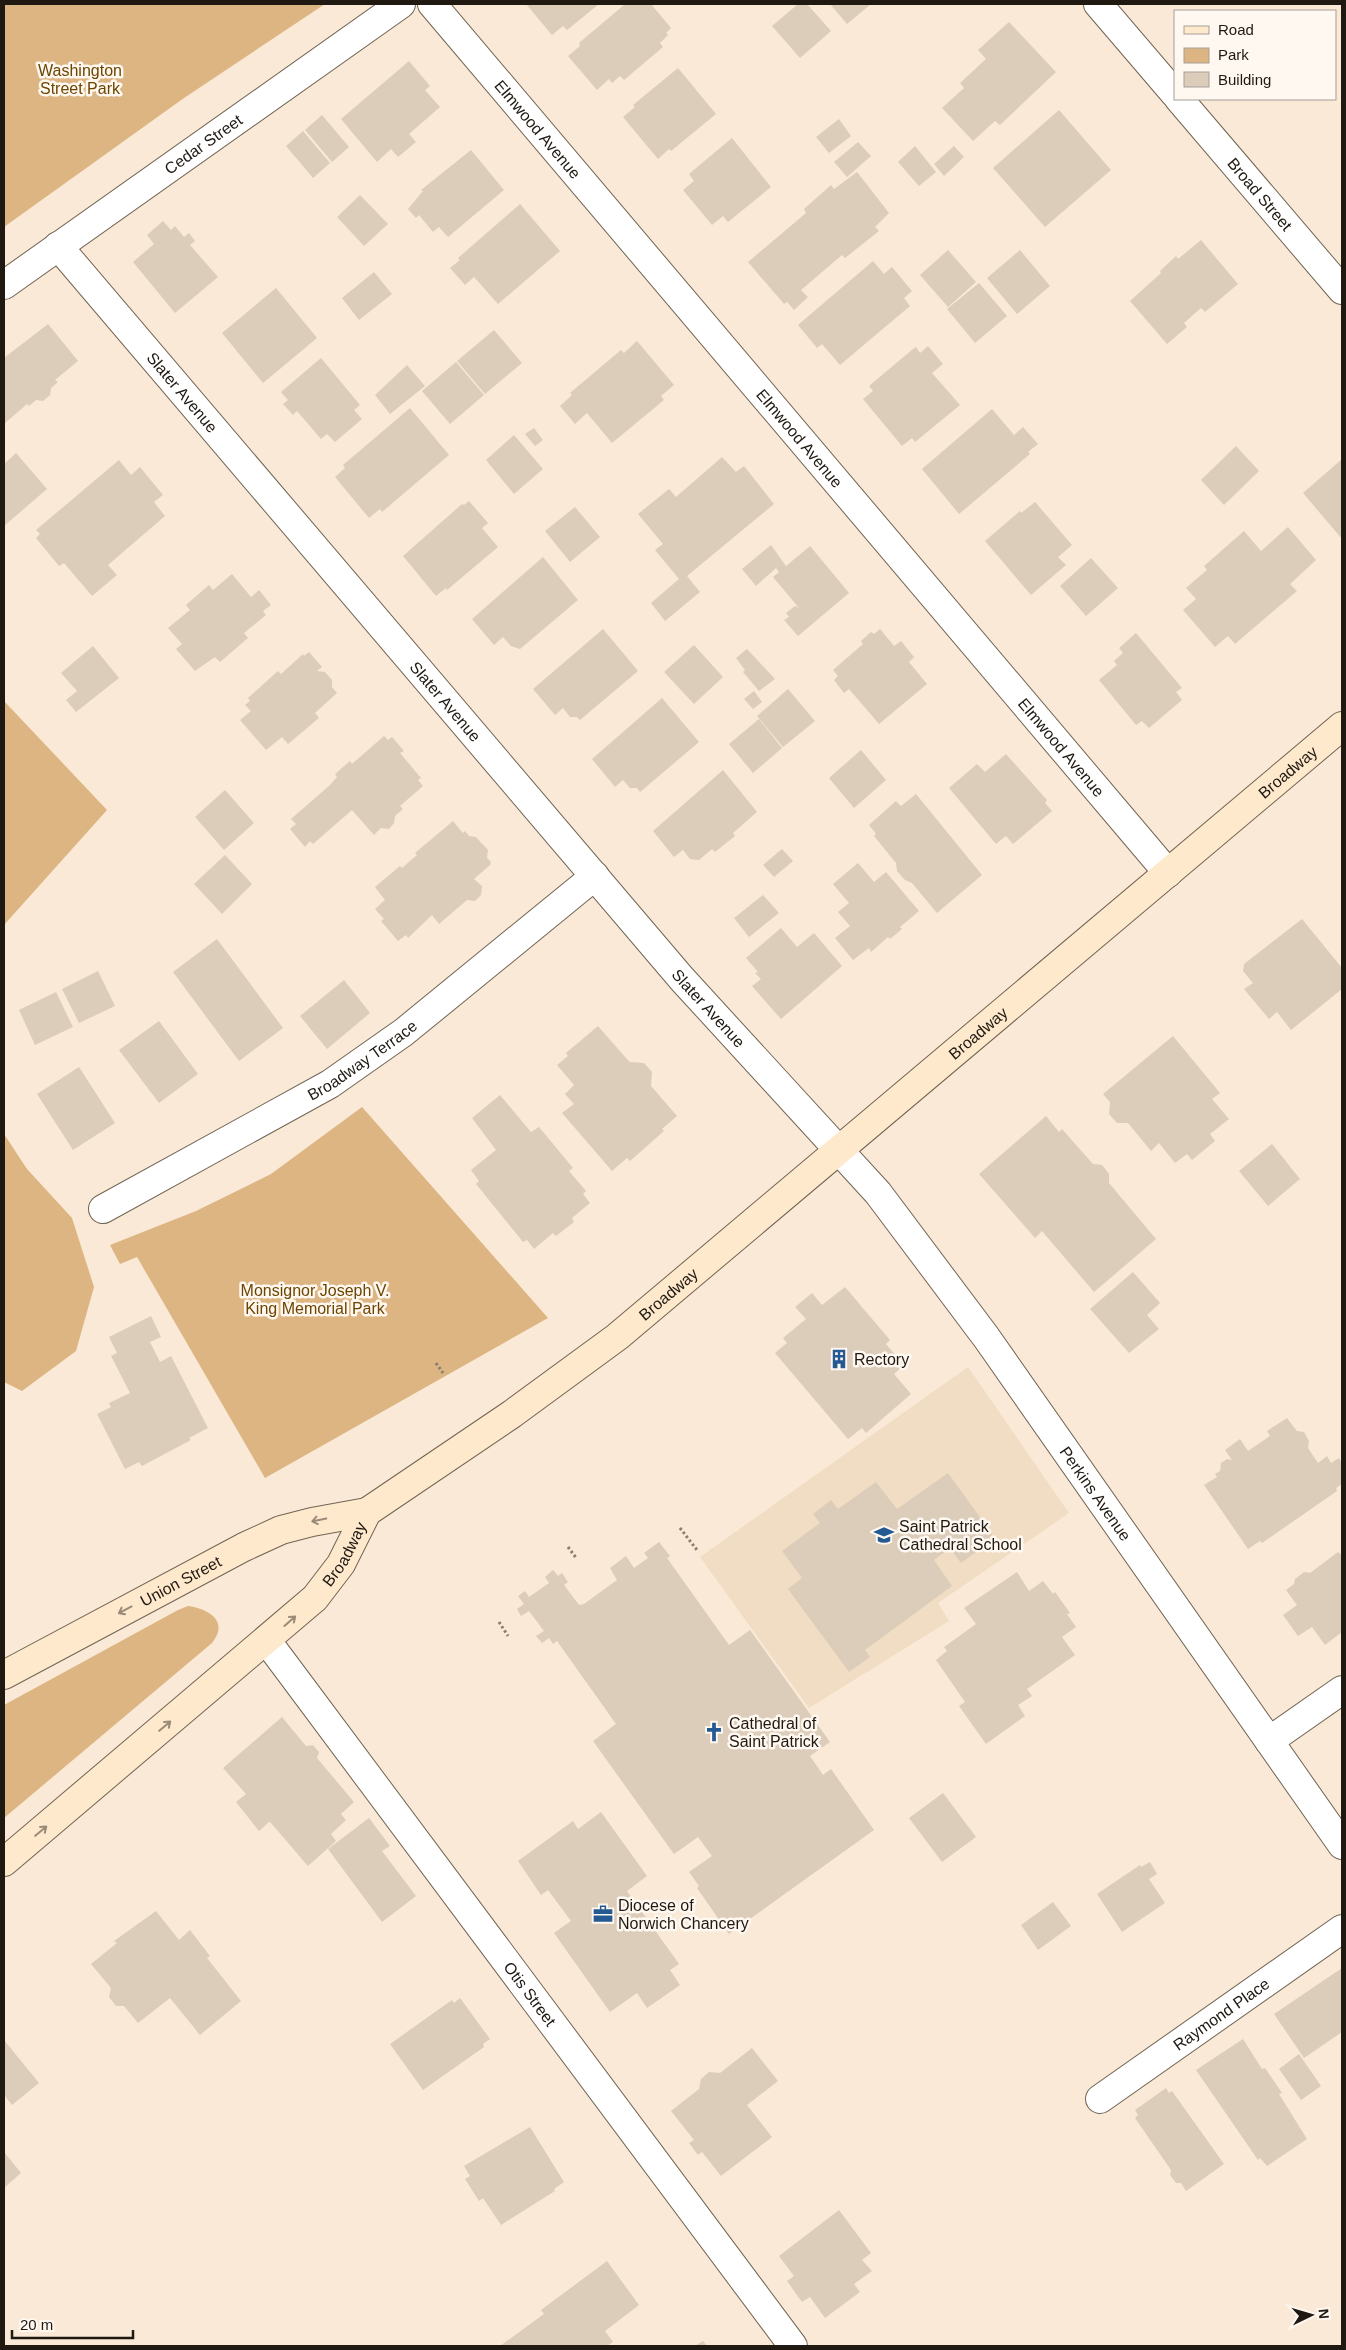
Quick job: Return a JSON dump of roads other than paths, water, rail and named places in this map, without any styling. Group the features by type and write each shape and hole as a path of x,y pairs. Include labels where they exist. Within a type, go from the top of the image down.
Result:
{"main road":[{"name":"Broadway","path":"4,1862 267,1641 315,1598 341,1564 367,1512 512,1414 617,1337 1342,726"},
{"name":"Union Street","path":"4,1675 244,1547 281,1530 367,1512"}],"street":[{"name":"Cedar Street","path":"4,283 401,4"},
{"name":"Elmwood Avenue","path":"432,4 1168,873"},
{"path":"1098,4 1174,93"},
{"name":"Broad Street","path":"1180,100 1342,290"},
{"name":"Slater Avenue","path":"58,246 711,1011 839,1150"},
{"name":"Broadway Terrace","path":"103,1209 330,1084 404,1032 595,876"},
{"name":"Perkins Avenue","path":"839,1150 878,1193 950,1287 1342,1845"},
{"name":"Otis Street","path":"267,1641 792,2346"},
{"path":"1269,1741 1342,1690"},
{"name":"Raymond Place","path":"1100,2099 1342,1929"}],"place":[{"name":"Rectory","path":"839,1359"},
{"name":"Saint Patrick Cathedral School","path":"884,1535"},
{"name":"Cathedral of Saint Patrick","path":"714,1732"},
{"name":"Diocese of Norwich Chancery","path":"603,1914"}],"park label":[{"name":"Washington Street Park","path":"80,79"},
{"name":"Monsignor Joseph V. King Memorial Park","path":"315,1299"}]}
